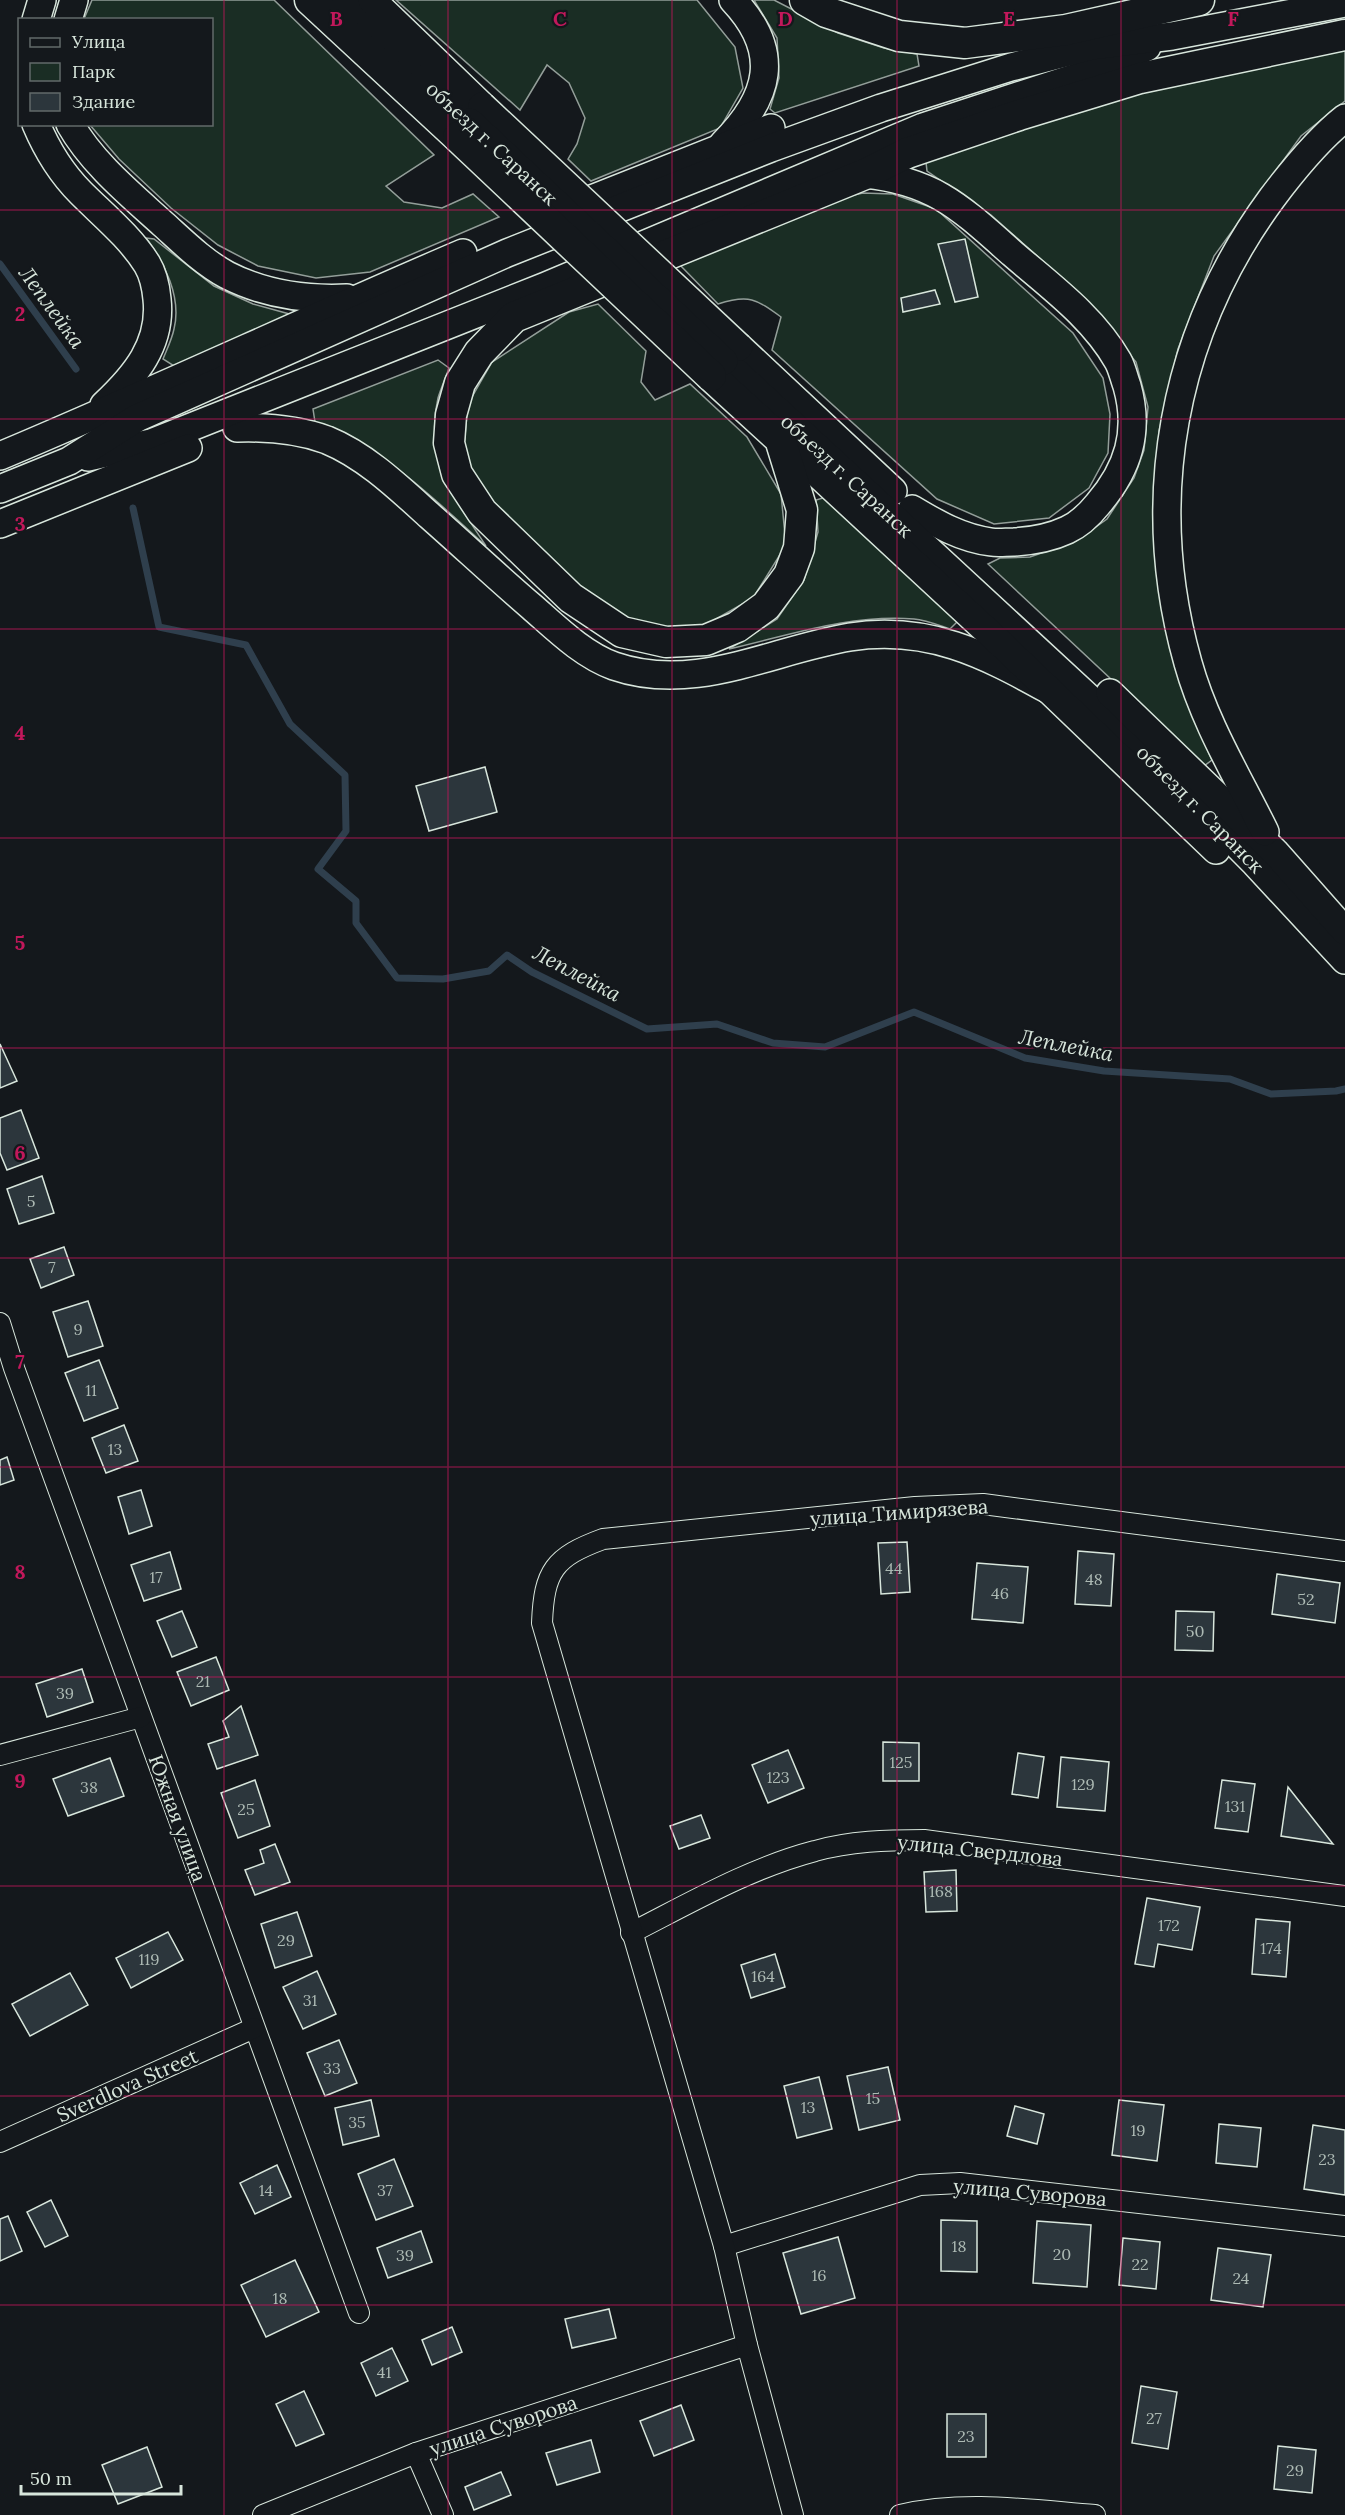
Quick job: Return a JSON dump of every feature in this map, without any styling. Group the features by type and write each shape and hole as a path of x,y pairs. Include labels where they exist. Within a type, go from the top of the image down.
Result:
{"main road":[{"path":"37,18 42,0"},
{"path":"69,18 74,0"},
{"path":"310,0 470,122 725,361 912,509 1147,726 1275,852 1345,931"},
{"name":"объезд г. Саранск","path":"339,0 470,122"},
{"path":"372,0 470,122 725,361 780,439 1049,690 1248,880 1345,961"},
{"path":"719,148 741,127 756,104 762,81 764,57 760,38 751,19 734,0"},
{"path":"805,0 826,12 899,36 965,43 1066,30 1199,0"},
{"path":"69,461 136,418 486,263 771,148 881,108 1011,67 1092,45 1172,36 1345,3"},
{"path":"0,456 88,420 357,298 612,190 789,122 1066,30"},
{"path":"0,524 514,318 865,174 907,153 1019,115 1140,78 1345,35"},
{"path":"0,489 69,461 151,443 546,286 923,128 1098,70 1172,36"},
{"path":"1275,852 1211,727 1188,665 1176,614 1169,565 1167,478 1182,382 1207,314 1228,267 1279,189 1304,157 1345,117"},
{"path":"37,126 48,152 78,190 121,233 147,265 156,287 159,313 154,338 139,368 127,383 88,420"},
{"path":"71,126 79,139 125,190 192,251 227,275 273,292 315,300 357,298"},
{"path":"865,174 915,183 941,195 975,219 1097,330 1119,362 1131,400 1132,433 1126,463 1112,488 1093,511 1069,530 1035,541 992,543 954,533 912,509"},
{"path":"514,318 479,353 460,383 451,415 449,443 457,474 482,512 506,536 571,598 622,632 666,642 706,640 737,627 766,606 789,575 799,549 802,510 780,439"},
{"name":"объезд г. Саранск","path":"725,361 1118,725 1255,863 1345,961"},
{"path":"237,428 270,428 302,432 329,441 363,461 400,489 546,619 586,650 612,665 644,674 690,675 721,671 851,637 912,636 947,643 989,657 1049,690"}],"street":[{"name":"Южная улица","path":"0,1323 7,1371 141,1717 358,2313"},
{"name":"улица Тимирязева","path":"793,2515 747,2345 724,2246 542,1623 543,1594 555,1567 576,1548 603,1539 915,1507 983,1504 1345,1551"},
{"path":"0,1755 141,1717"},
{"name":"улица Свердлова","path":"631,1933 765,1866 816,1850 873,1841 934,1841 1345,1896"},
{"name":"Sverdlova Street","path":"0,2142 254,2028"},
{"name":"улица Суворова","path":"724,2246 920,2185 960,2183 1345,2226"},
{"name":"улица Суворова","path":"263,2515 416,2453 747,2345"},
{"path":"416,2453 443,2515"},
{"path":"900,2515 929,2508 973,2506 1095,2515"}],"green space":[{"path":"92,0 274,0 434,155 386,186 404,202 442,208 473,194 499,217 370,272 316,278 258,266 218,245 171,208 119,159 91,126 213,126 213,18 84,18"},
{"path":"396,0 697,0 735,47 743,88 720,128 591,181 568,159 577,144 585,118 569,83 547,65 520,110"},
{"path":"754,0 774,0 838,33 884,48 917,54 919,66 775,113 770,109 779,78 777,38"},
{"path":"1345,48 1345,101 1301,136 1214,256 1178,349 1159,431 1154,537 1171,648 1189,708 1212,760 1204,766 988,564 1000,558 1030,557 1076,541 1107,519 1134,478 1144,450 1148,407 1136,362 1084,298 991,215 927,171 926,162 1083,106 1208,75"},
{"path":"863,193 893,194 936,209 1073,333 1103,378 1110,414 1108,453 1089,488 1049,518 994,524 937,499 772,350 781,317 752,300 737,299 718,304 678,263 822,202"},
{"path":"146,238 154,239 214,286 253,304 293,315 174,366 163,359 174,329 176,305 165,269"},
{"path":"598,304 646,351 641,382 655,400 690,384 747,437 781,494 786,545 753,598 702,627 645,627 585,594 496,507 463,457 468,404 492,362 569,312"},
{"path":"438,360 449,368 438,398 435,419 435,439 439,458 453,494 486,546 426,492 385,460 364,446 315,422 313,409"},
{"path":"826,497 958,621 950,629 914,619 867,620 820,627 729,649 777,619 804,580 818,532 816,500"}],"building":[{"path":"965,239 978,297 955,302 938,244"},
{"path":"935,290 940,304 903,312 901,298"},
{"path":"485,767 497,812 429,831 416,786"},
{"path":"0,1044 17,1081 0,1088"},
{"path":"21,1110 39,1158 7,1170 0,1153 0,1118"},
{"path":"42,1176 54,1213 19,1224 7,1189"},
{"path":"64,1247 74,1275 41,1288 30,1259"},
{"path":"88,1301 103,1346 68,1357 53,1312"},
{"path":"99,1360 118,1408 84,1421 65,1373"},
{"path":"124,1425 138,1461 106,1473 92,1438"},
{"path":"7,1457 14,1480 0,1485 0,1460"},
{"path":"141,1490 152,1526 129,1534 118,1497"},
{"path":"907,1542 910,1592 881,1594 878,1543"},
{"path":"1078,1551 1114,1554 1111,1606 1075,1604"},
{"path":"170,1552 181,1589 144,1601 131,1565"},
{"path":"977,1563 1028,1567 1023,1623 972,1619"},
{"path":"1277,1574 1340,1583 1335,1623 1272,1614"},
{"path":"182,1611 197,1647 172,1657 157,1621"},
{"path":"1176,1611 1214,1612 1213,1651 1175,1650"},
{"path":"216,1657 229,1690 191,1706 177,1672"},
{"path":"82,1669 93,1702 47,1717 36,1684"},
{"path":"241,1706 258,1755 217,1769 208,1744 229,1737 223,1721"},
{"path":"883,1742 919,1743 919,1781 883,1781"},
{"path":"788,1750 804,1788 768,1803 752,1765"},
{"path":"1018,1753 1044,1757 1038,1798 1012,1794"},
{"path":"1061,1757 1109,1762 1105,1811 1057,1807"},
{"path":"110,1758 124,1796 68,1816 53,1779"},
{"path":"255,1780 270,1826 238,1838 221,1793"},
{"path":"1222,1780 1255,1784 1248,1832 1215,1828"},
{"path":"1288,1787 1333,1844 1281,1836"},
{"path":"701,1815 710,1838 679,1849 670,1826"},
{"path":"275,1844 290,1882 255,1895 245,1870 264,1863 260,1850"},
{"path":"956,1870 957,1911 926,1912 924,1872"},
{"path":"1147,1898 1200,1907 1192,1950 1158,1944 1154,1967 1135,1964"},
{"path":"297,1912 312,1956 275,1968 261,1924"},
{"path":"1256,1919 1290,1922 1286,1977 1252,1974"},
{"path":"168,1932 183,1960 131,1988 116,1958"},
{"path":"775,1954 785,1987 751,1998 741,1965"},
{"path":"317,1971 336,2014 303,2029 283,1987"},
{"path":"70,1973 88,2005 30,2036 12,2004"},
{"path":"339,2040 357,2083 325,2096 307,2053"},
{"path":"888,2067 900,2120 859,2130 847,2076"},
{"path":"819,2077 832,2129 797,2138 784,2086"},
{"path":"371,2100 379,2136 343,2145 335,2108"},
{"path":"1119,2100 1164,2105 1157,2161 1112,2155"},
{"path":"1015,2106 1044,2114 1037,2144 1007,2136"},
{"path":"1219,2124 1261,2128 1257,2167 1216,2163"},
{"path":"1313,2125 1345,2130 1345,2195 1304,2189"},
{"path":"394,2159 413,2206 376,2220 358,2174"},
{"path":"277,2165 291,2197 255,2214 240,2183"},
{"path":"51,2200 68,2236 45,2247 27,2212"},
{"path":"8,2216 22,2251 0,2261 0,2219"},
{"path":"941,2220 977,2221 977,2272 941,2271"},
{"path":"1037,2221 1091,2225 1087,2287 1033,2283"},
{"path":"421,2231 432,2262 388,2278 377,2248"},
{"path":"838,2237 855,2298 801,2314 783,2253"},
{"path":"1123,2238 1160,2242 1156,2289 1119,2285"},
{"path":"1218,2248 1271,2255 1263,2307 1211,2300"},
{"path":"295,2260 319,2312 266,2337 241,2285"},
{"path":"609,2309 616,2338 572,2348 565,2319"},
{"path":"452,2327 462,2352 432,2365 422,2340"},
{"path":"392,2348 408,2381 376,2396 361,2363"},
{"path":"1141,2386 1177,2392 1168,2449 1132,2443"},
{"path":"304,2391 324,2434 296,2446 276,2404"},
{"path":"681,2405 694,2440 654,2456 640,2421"},
{"path":"947,2414 986,2414 986,2457 947,2457"},
{"path":"591,2440 600,2472 557,2485 546,2453"},
{"path":"1278,2446 1316,2450 1312,2493 1274,2489"},
{"path":"147,2447 162,2487 118,2504 102,2465"},
{"path":"501,2472 511,2495 474,2510 465,2487"}],"waterway":[{"name":"Леплейка","path":"0,264 76,369"},
{"name":"Леплейка","path":"133,508 159,627 246,645 290,724 345,775 346,831 318,869 356,901 356,923 397,978 443,979 489,971 507,955 532,972 647,1029 717,1024 773,1043 825,1047 914,1012 1025,1058 1104,1071 1230,1079 1271,1094 1345,1089"}]}
